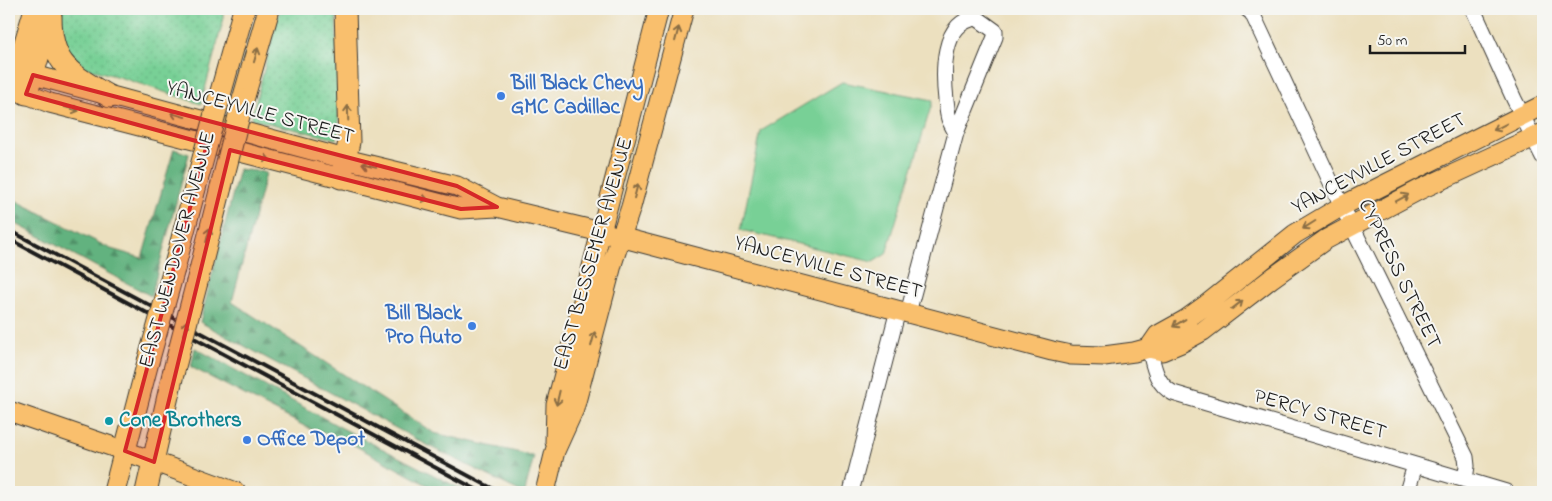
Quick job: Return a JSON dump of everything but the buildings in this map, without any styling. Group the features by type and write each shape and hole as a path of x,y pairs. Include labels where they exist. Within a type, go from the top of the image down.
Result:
{"highway":[{"name":"EAST WENDOVER AVENUE","path":"146,492 196,282 243,100 269,9"},
{"path":"343,169 349,142 345,9"},
{"name":"EAST WENDOVER AVENUE","path":"114,492 242,11"},
{"path":"9,51 42,14"},
{"path":"18,81 42,14"},
{"path":"42,14 51,34 55,52 67,68 82,80 110,97"}],"main road":[{"name":"EAST BESSEMER AVENUE","path":"555,451 556,404 659,9"},
{"name":"EAST BESSEMER AVENUE","path":"545,492 555,451 574,409 684,9"},
{"name":"YANCEYVILLE STREET","path":"18,81 50,103 343,169"},
{"name":"YANCEYVILLE STREET","path":"18,81 110,97 343,169 461,209 497,207 621,237 1071,355 1104,356 1149,348 1162,351 1203,331 1297,259 1325,240 1418,190 1538,135"},
{"name":"YANCEYVILLE STREET","path":"1149,348 1158,335 1184,320 1206,304 1295,234 1342,206 1543,105"},
{"path":"9,411 236,492"}],"street":[{"path":"1473,9 1522,115 1538,135 1543,156"},
{"name":"CYPRESS STREET","path":"1252,10 1351,226 1466,457 1465,480"},
{"path":"852,492 956,133 995,37 995,31 977,18 968,19 953,32 948,45 944,84 949,119 956,133"},
{"name":"PERCY STREET","path":"1149,348 1156,376 1166,389 1173,393 1506,492"},
{"path":"1407,492 1415,465"}],"highlighted area":[{"path":"33,75 457,186 497,207 461,209 230,150 154,462 125,451 207,144 26,94"}],"green space":[{"path":"58,9 223,9 223,21 201,104 76,65 63,48"},
{"path":"280,9 336,9 339,128 336,139 251,119"},
{"path":"842,82 933,100 886,254 873,262 741,230 761,131"},
{"path":"174,149 189,154 151,296 9,220 9,197 111,249 142,258"},
{"path":"239,169 266,173 232,302 434,433 534,456 525,492 521,492 427,445 200,322"},
{"path":"195,348 342,428 467,492 440,492 341,438 310,429 191,367"}],"railway":[{"path":"9,230 499,492"},
{"path":"9,239 481,492"}],"place":[{"name":"Bill Black Chevy GMC Cadillac","path":"501,96"},
{"name":"Bill Black Pro Auto","path":"472,326"},
{"name":"Cone Brothers","path":"109,421"},
{"name":"Office Depot","path":"247,440"}]}
